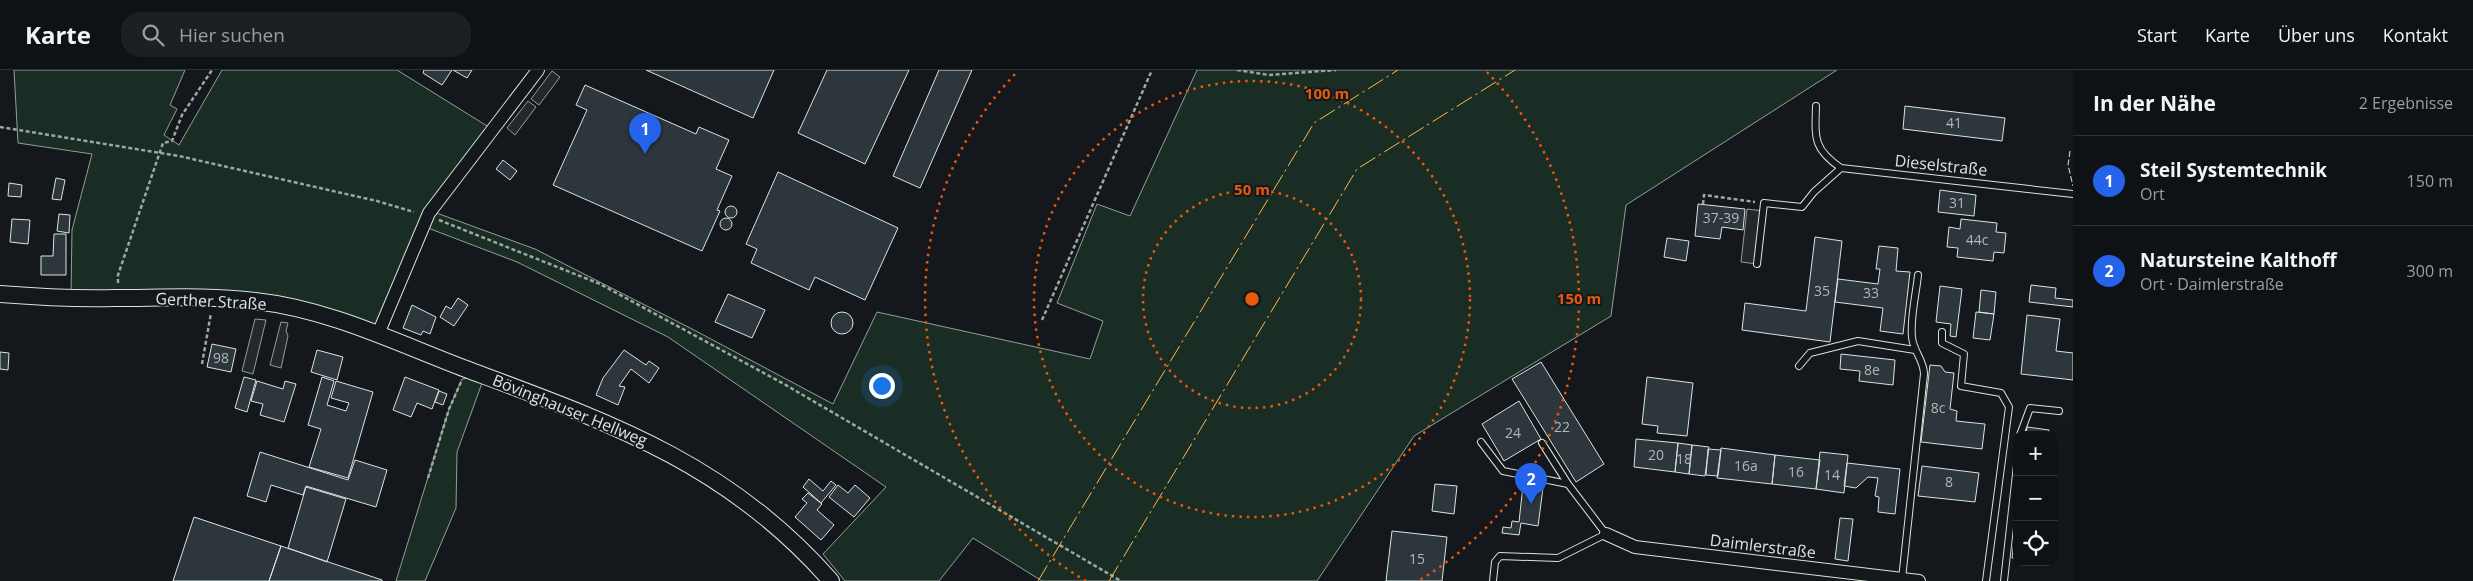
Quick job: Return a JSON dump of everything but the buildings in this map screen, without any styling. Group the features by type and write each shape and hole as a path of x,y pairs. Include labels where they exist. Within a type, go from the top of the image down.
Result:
{"street":[{"path":"378,334 428,216 538,70"},
{"name":"Gerther Straße","path":"0,294 253,300 288,306 378,334 469,370"},
{"name":"Bövinghauser Hellweg","path":"469,370 611,424 695,468 754,507 798,545 831,581"},
{"name":"Daimlerstraße","path":"1606,534 1635,547 1919,581"}],"lane":[{"path":"1757,264 1764,203 1802,207 1814,192 1841,168 1819,150 1815,136 1816,106"},
{"name":"Dieselstraße","path":"1841,168 2073,194"},
{"path":"1902,579 1924,374 1924,365 1914,350 1912,336 1918,275"},
{"path":"1942,332 1942,343 1964,354 1961,386 2001,393 2009,407 1986,581"},
{"path":"1799,366 1810,353 1858,341 1914,350"},
{"path":"2021,431 2030,408 2059,411"},
{"path":"1481,442 1503,471 1568,484"},
{"path":"1493,581 1495,562 1500,556 1558,558 1606,534 1568,484 1542,443"},
{"path":"2004,581 2016,476"}],"path":[{"path":"114,298 118,275 163,143 172,141 182,115 212,70"},
{"path":"1042,320 1152,70"},
{"path":"1237,70 1270,75 1336,70"},
{"path":"0,127 160,153 384,203 428,216 600,284 784,384 1121,581"},
{"path":"1703,204 1704,195 1764,203"},
{"path":"202,364 213,299"},
{"path":"428,478 449,409 469,370"}],"green space":[{"path":"14,70 185,70 170,105 177,109 164,135 179,145 222,70 397,70 492,129 431,211 535,249 694,330 833,404 877,312 1090,359 1103,321 1057,303 1097,204 1130,216 1197,70 1837,70 1626,205 1611,316 1414,436 1317,581 1042,581 973,538 939,581 845,581 823,554 886,487 668,337 517,262 428,228 376,333 317,312 71,295 72,230 92,154 18,143"},
{"path":"470,378 482,383 457,452 456,508 425,581 396,581 449,409 462,379"}],"shaded area":[{"path":"552,71 560,77 539,105 531,99"},
{"path":"528,101 536,107 515,135 507,128"},
{"path":"1747,209 1763,211 1757,264 1741,262"},
{"path":"255,319 266,320 253,374 242,371"},
{"path":"281,322 288,323 286,331 288,336 281,368 270,365"}],"fence":[{"path":"2070,151 2068,165 2073,186"}],"power":[{"path":"1038,581 1314,123 1398,70"},
{"path":"1109,581 1357,169 1515,70"}],"place":[{"name":"Steil Systemtechnik","path":"645,154"},
{"name":"Natursteine Kalthoff","path":"1531,504"}]}
